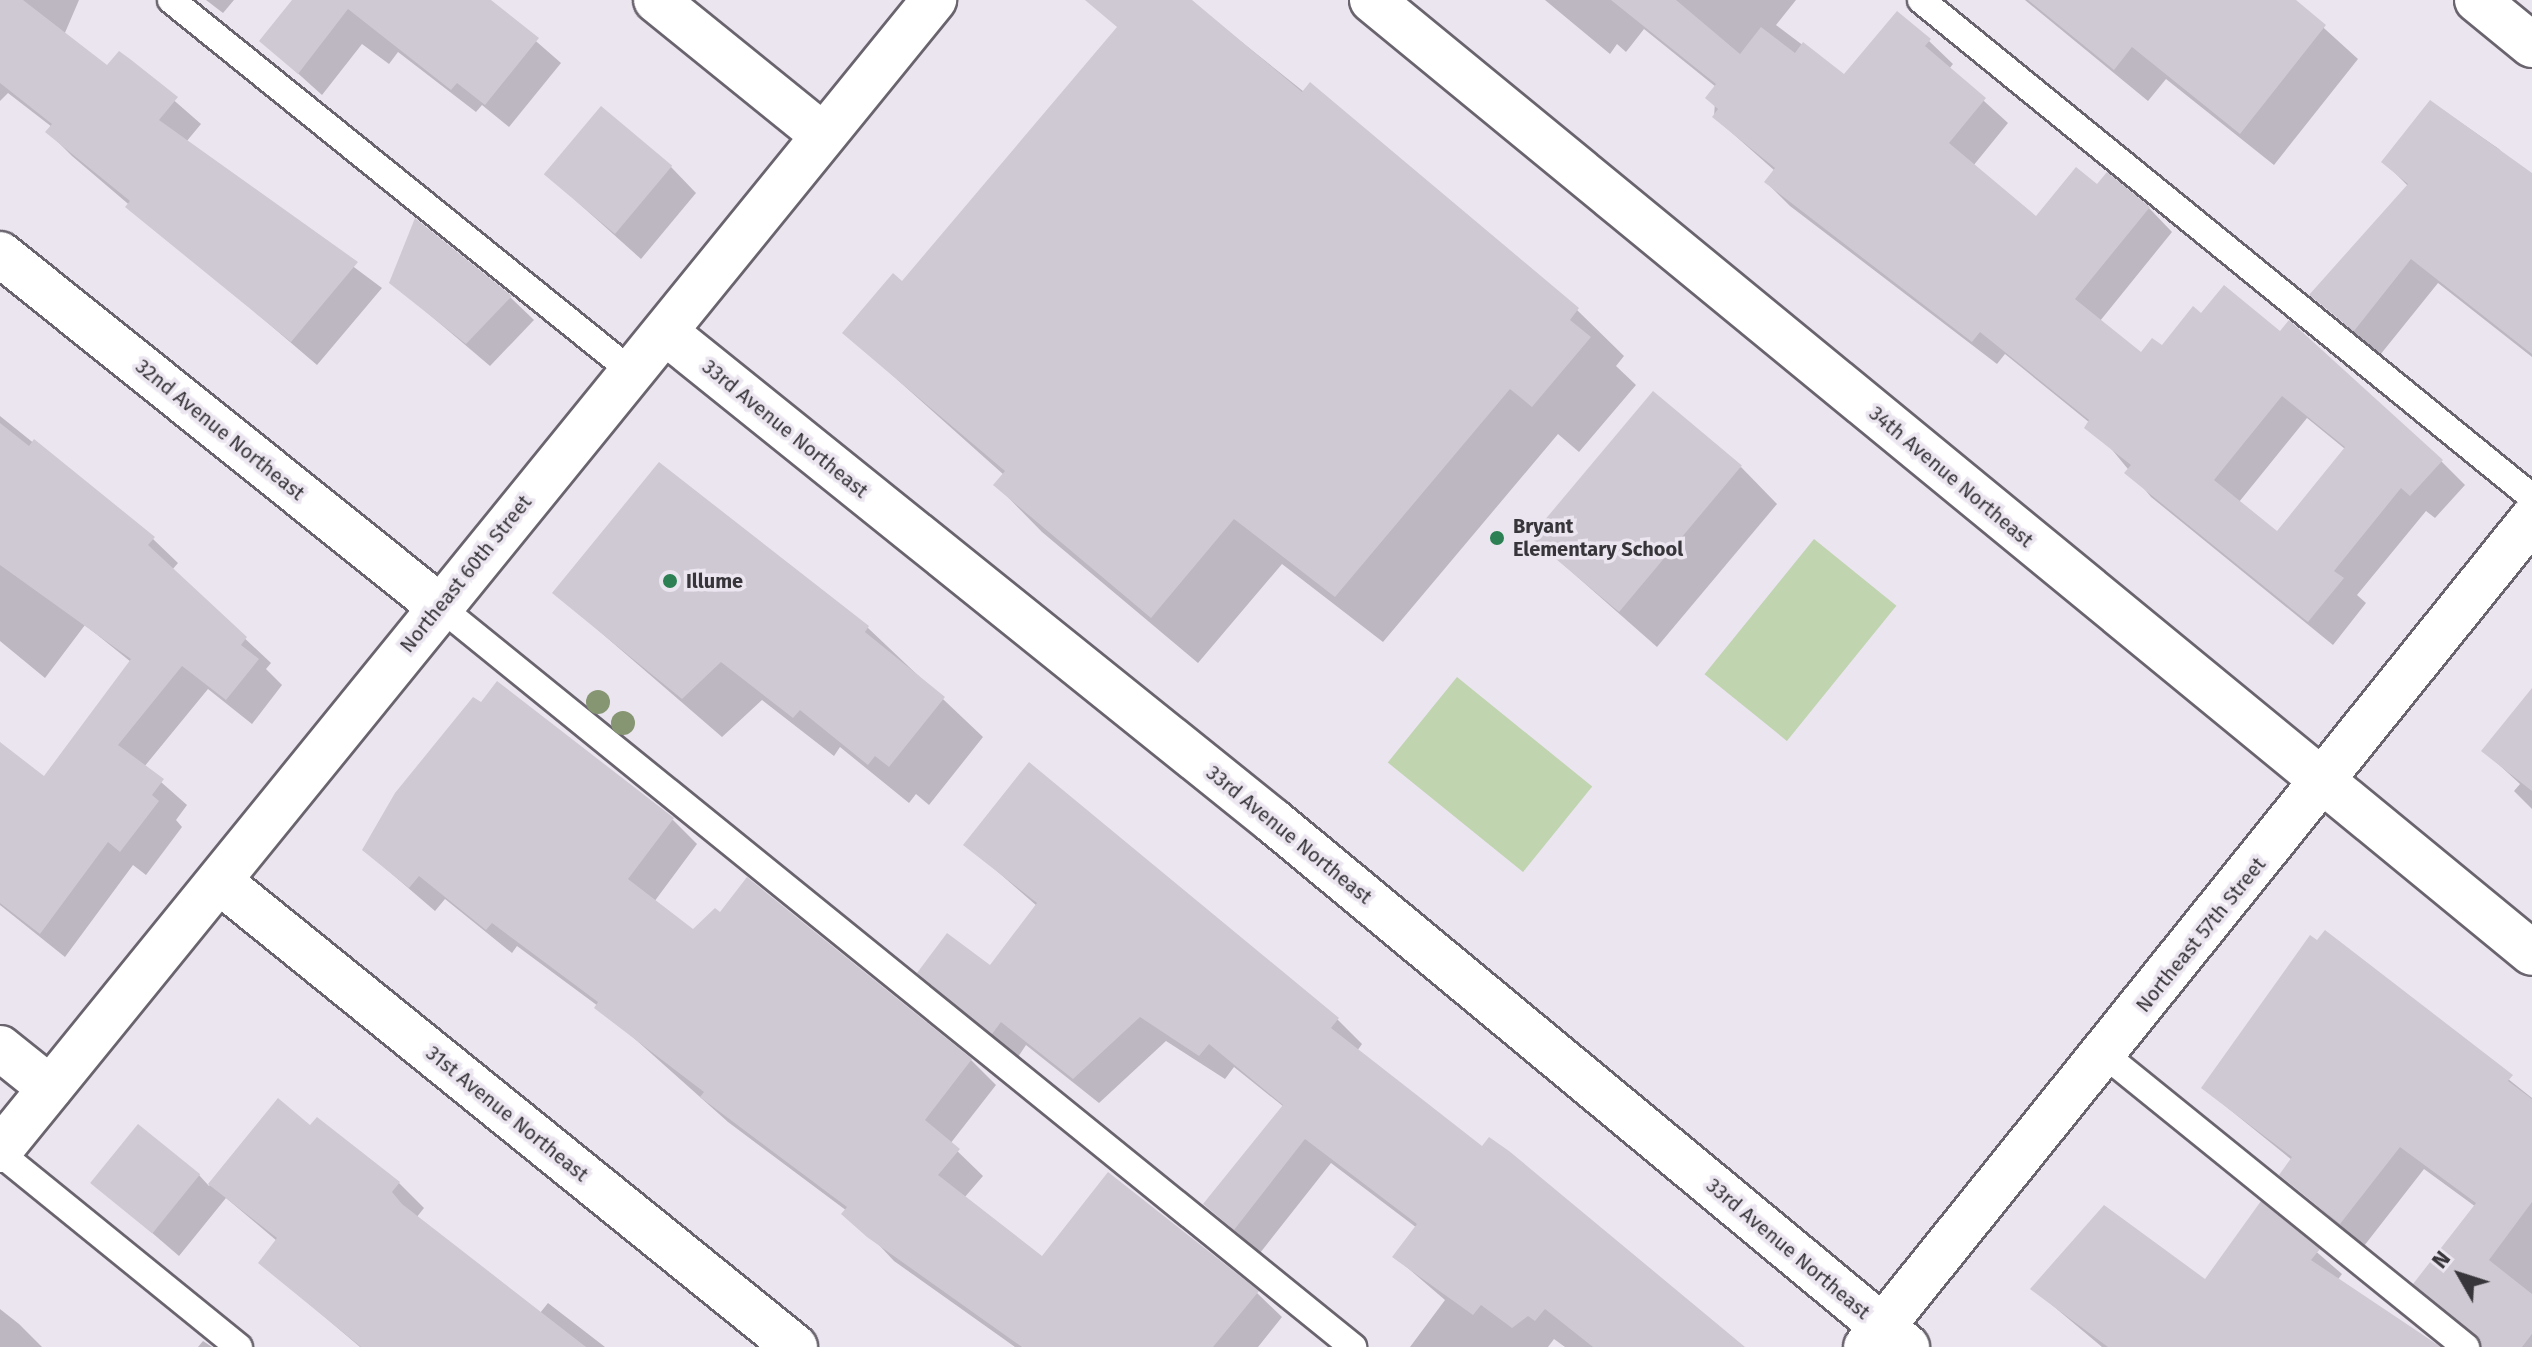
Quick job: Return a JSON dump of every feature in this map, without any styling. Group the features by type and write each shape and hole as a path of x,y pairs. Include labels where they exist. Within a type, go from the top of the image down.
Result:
{"street":[{"path":"656,0 823,135"},
{"name":"Northeast 60th Street","path":"0,1152 439,606 934,0"},
{"name":"34th Avenue Northeast","path":"1372,0 2324,786 2532,953"},
{"path":"2477,0 2532,45"},
{"name":"32nd Avenue Northeast","path":"0,254 439,606"},
{"name":"33rd Avenue Northeast","path":"665,332 1273,821 1885,1340"},
{"name":"Northeast 57th Street","path":"1885,1340 2104,1054 2324,786 2532,519"},
{"name":"31st Avenue Northeast","path":"219,881 795,1347"},
{"path":"0,1048 50,1088"}],"lane":[{"path":"171,0 632,372"},
{"path":"1921,0 2532,497"},
{"path":"439,606 1353,1347"},
{"path":"2104,1054 2466,1347"},
{"path":"0,1152 239,1347"}],"green space":[{"path":"1814,539 1896,606 1787,741 1704,674"},
{"path":"1457,677 1592,787 1523,872 1388,762"}],"building":[{"path":"0,0 23,0 107,65 119,51 130,59 178,97 159,120 358,262 291,342 125,207 130,201 45,132 52,124 0,83"},
{"path":"292,0 491,0 539,38 485,105 457,83 451,90 348,9 298,74 259,41"},
{"path":"1085,0 1192,0 1302,92 1310,82 1579,308 1570,320 1591,337 1532,407 1510,389 1335,597 1234,519 1151,618 993,485 1005,471 842,333 893,273 902,281 1117,27"},
{"path":"1611,0 1676,0 1740,54 1761,27 1795,53 1803,42 1844,74 1897,11 1931,39 1925,46 1986,98 1949,143 2036,216 2076,167 2097,184 2107,172 2150,207 2075,299 2141,352 2152,338 2162,345 2193,306 2201,313 2224,285 2280,331 2289,320 2443,460 2410,496 2401,488 2334,571 2344,578 2308,622 2124,473 2131,465 2084,428 2089,420 1980,332 1972,342 1764,182 1775,168 1712,117 1718,109 1705,98 1716,84","holes":["2282,396 2345,447 2277,531 2214,480"]},
{"path":"2028,0 2296,0 2326,25 2240,134 2132,47 2114,70"},
{"path":"2430,100 2532,173 2532,354 2411,259 2354,331 2309,295 2408,184 2381,162"},
{"path":"601,106 672,166 615,234 544,174"},
{"path":"415,218 512,296 466,344 389,283"},
{"path":"1653,391 1742,466 1619,612 1530,537"},
{"path":"0,423 29,446 34,439 155,537 148,545 247,637 241,645 259,659 226,700 182,666 118,745 164,779 152,795 159,801 120,852 108,842 40,934 0,903 0,742 44,776 131,659 0,565"},
{"path":"659,462 869,626 865,632 945,697 889,767 875,756 868,765 800,710 793,718 721,662 682,699 552,593"},
{"path":"497,681 674,818 628,879 693,929 715,908 720,912 747,877 972,1059 925,1120 960,1149 938,1175 1042,1256 1108,1172 1259,1291 1213,1347 1022,1347 867,1237 841,1214 847,1207 700,1097 704,1092 594,1008 598,1002 492,923 486,930 419,876 409,888 362,850 395,793 473,697 481,702"},
{"path":"2532,688 2532,791 2481,751"},
{"path":"1029,762 1339,1018 1331,1028 1482,1146 1489,1137 1509,1151 1745,1347 1593,1347 1545,1309 1535,1321 1528,1316 1512,1328 1481,1305 1473,1315 1392,1257 1417,1224 1305,1139 1234,1230 1203,1204 1283,1105 1209,1044 1199,1056 1140,1017 1073,1079 1001,1022 992,1034 917,973 947,933 990,965 1037,903 963,845"},
{"path":"2325,930 2513,1075 2508,1081 2532,1099 2532,1202 2489,1260 2532,1294 2532,1334 2522,1347 2482,1347 2413,1284 2476,1203 2400,1147 2340,1224 2279,1175 2292,1157 2201,1088 2310,935 2317,940"},
{"path":"278,1098 310,1125 317,1117 400,1182 392,1192 402,1204 586,1347 361,1347 258,1263 277,1238 208,1184"},
{"path":"138,1124 200,1174 152,1233 90,1183"},
{"path":"2261,1201 2320,1249 2311,1260 2441,1347 2108,1347 2030,1289 2104,1205 2205,1279"}],"place":[{"name":"Bryant Elementary School","path":"1497,538"},
{"name":"Illume","path":"670,581"}]}
